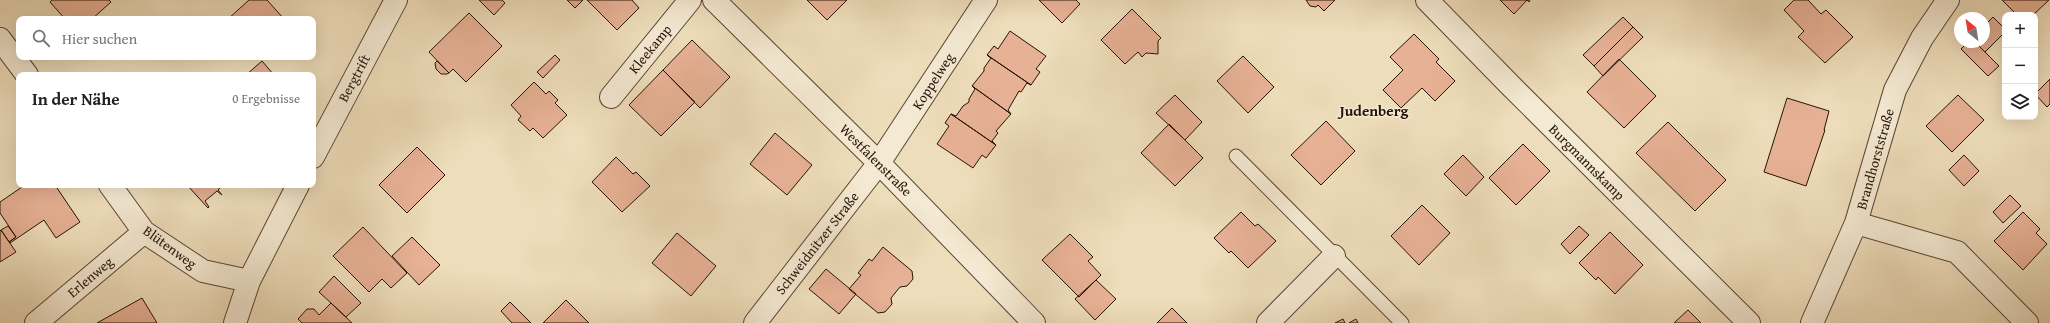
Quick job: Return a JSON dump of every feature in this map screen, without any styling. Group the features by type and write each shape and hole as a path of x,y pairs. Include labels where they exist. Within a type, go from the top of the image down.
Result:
{"street":[{"name":"Bergtrift","path":"316,150 396,0"},
{"name":"Kleekamp","path":"611,97 690,0"},
{"name":"Westfalenstraße","path":"714,0 879,163 1034,323"},
{"name":"Koppelweg","path":"879,163 986,0"},
{"name":"Burgmannskamp","path":"1427,0 1749,323"},
{"name":"Brandhorststraße","path":"1812,323 1856,223 1895,90 1922,38 1948,0"},
{"path":"0,39 25,72"},
{"name":"Schweidnitzer Straße","path":"755,323 879,163"},
{"name":"Blütenweg","path":"112,188 144,232 203,271 249,281"},
{"path":"235,323 249,281 296,188"},
{"path":"1856,223 1957,252 2027,323"},
{"name":"Erlenweg","path":"36,323 144,232"},
{"path":"1268,323 1334,256"}],"lane":[{"path":"1236,156 1402,323"}],"building":[{"path":"52,0 109,0 111,2 95,16 62,16 50,2"},
{"path":"249,0 267,0 281,16 231,16"},
{"path":"479,0 502,0 505,3 494,15"},
{"path":"567,0 583,0 575,8"},
{"path":"587,0 632,0 639,8 617,30"},
{"path":"807,0 847,0 827,20"},
{"path":"1039,0 1076,0 1080,4 1062,23"},
{"path":"1306,0 1335,0 1324,11 1318,5 1316,7 1310,6"},
{"path":"1500,0 1527,0 1514,14"},
{"path":"1794,0 1808,0 1821,14 1826,10 1853,37 1825,63 1798,37 1804,31 1784,10"},
{"path":"2002,0 2049,0 2036,12 2014,12"},
{"path":"1132,9 1161,38 1158,41 1158,54 1146,53 1142,57 1138,52 1125,64 1101,40"},
{"path":"469,13 502,46 466,82 453,69 449,73 429,52"},
{"path":"1623,17 1633,27 1594,66 1583,55"},
{"path":"1993,17 2002,26 2002,35 1990,47 1990,20"},
{"path":"1633,27 1643,37 1603,76 1594,66"},
{"path":"1010,31 1046,56 1036,69 1040,72 1031,85 987,55 994,46 998,49"},
{"path":"1414,34 1439,59 1436,62 1455,81 1435,101 1422,88 1401,108 1383,90 1403,70 1390,57"},
{"path":"692,40 730,77 700,108 663,70"},
{"path":"1981,48 1989,48 1985,52"},
{"path":"1981,48 1999,66 1988,76 1961,49"},
{"path":"555,55 560,60 543,78 537,72"},
{"path":"987,55 1031,85 1027,83 1021,92 1019,91 1008,110 1011,114 972,86 984,71 984,68 991,58"},
{"path":"1243,56 1274,87 1248,113 1217,81"},
{"path":"1619,59 1656,96 1624,128 1587,92"},
{"path":"262,61 271,72 249,72"},
{"path":"437,61 449,73 441,74 436,69 435,63"},
{"path":"663,70 695,102 661,136 629,105"},
{"path":"2050,79 2050,104 2047,107 2038,97 2038,91"},
{"path":"534,82 546,94 549,91 558,100 555,103 567,115 543,138 533,128 530,131 518,120 521,116 511,105"},
{"path":"972,86 1011,114 996,131 998,133 992,141 996,145 951,114 956,116 963,106 969,102 969,99 975,89"},
{"path":"1175,95 1202,122 1185,140 1156,113"},
{"path":"1958,95 1984,120 1952,152 1926,126"},
{"path":"1787,98 1829,111 1825,130 1806,186 1764,172"},
{"path":"951,114 996,145 986,158 982,155 973,168 937,144 949,126 945,123"},
{"path":"1326,121 1355,151 1321,185 1291,155"},
{"path":"1668,122 1726,180 1695,211 1636,153"},
{"path":"1169,124 1203,158 1175,186 1141,153"},
{"path":"775,133 812,165 787,195 750,164"},
{"path":"1523,144 1550,171 1516,205 1489,178"},
{"path":"417,147 445,175 407,213 379,185"},
{"path":"1463,155 1484,177 1466,196 1444,174"},
{"path":"1964,155 1979,171 1964,186 1949,170"},
{"path":"616,157 633,174 636,172 650,186 622,212 592,182"},
{"path":"21,188 57,188 80,222 56,238 44,220 10,243 9,242 16,237 0,213 0,202"},
{"path":"190,188 220,188 218,190 222,195 217,191 205,201 209,207 208,208"},
{"path":"2010,195 2021,206 2003,223 1993,212"},
{"path":"1422,205 1450,233 1419,265 1391,236"},
{"path":"1241,212 1255,226 1258,224 1276,241 1248,268 1231,251 1229,253 1214,238"},
{"path":"2023,212 2040,229 2036,233 2047,244 2023,270 1994,241"},
{"path":"8,226 16,237 9,242 1,230"},
{"path":"1579,226 1589,235 1570,254 1561,244"},
{"path":"363,227 407,273 391,288 382,279 369,292 333,256"},
{"path":"1,230 16,252 0,262 0,231"},
{"path":"1610,232 1643,265 1615,294 1598,277 1596,280 1579,263"},
{"path":"677,233 716,266 691,296 652,263"},
{"path":"1070,234 1093,257 1088,261 1101,275 1079,297 1042,260"},
{"path":"412,237 440,265 419,285 392,256"},
{"path":"883,247 912,271 913,279 907,286 900,287 891,298 892,304 885,312 878,313 849,289 861,275 858,273 869,259 872,261"},
{"path":"826,269 856,294 839,314 809,289"},
{"path":"334,276 361,303 346,317 319,292"},
{"path":"1096,280 1116,299 1095,320 1075,299"},
{"path":"142,298 157,323 97,323"},
{"path":"566,300 589,323 543,323"},
{"path":"510,302 531,323 512,323 501,311"},
{"path":"331,303 352,323 302,323 298,319 307,309 314,309 319,315"},
{"path":"1172,308 1187,323 1157,323"},
{"path":"1688,310 1701,323 1674,323"},
{"path":"1343,319 1345,323 1335,323"},
{"path":"1356,319 1358,323 1349,323"}],"district":[{"name":"Judenberg","path":"1374,110"}]}
